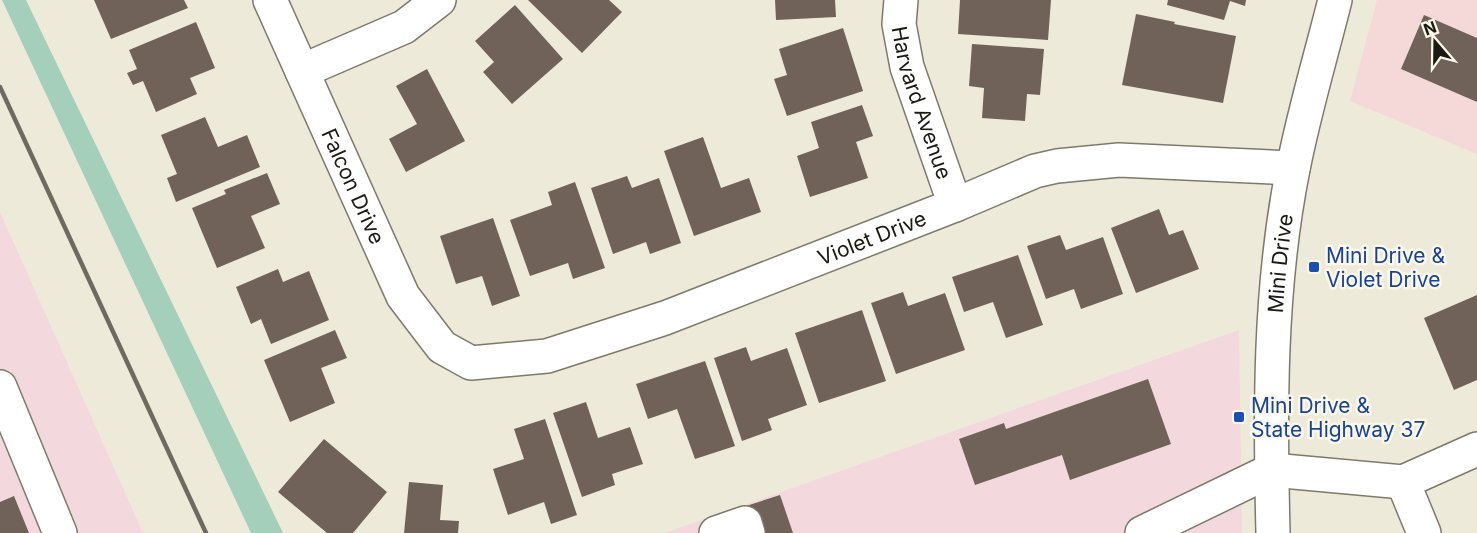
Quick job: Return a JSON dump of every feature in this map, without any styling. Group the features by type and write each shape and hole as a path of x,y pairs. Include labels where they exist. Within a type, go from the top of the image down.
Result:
{"street":[{"name":"Falcon Drive","path":"270,0 403,296 442,347 459,357"},
{"path":"302,71 404,27 439,0"},
{"name":"Harvard Avenue","path":"901,0 899,24 907,67 955,205"},
{"name":"Mini Drive","path":"1273,533 1272,383 1278,282 1293,168 1335,0"},
{"name":"Violet Drive","path":"459,357 471,363 547,356 665,318 955,205 1035,171 1057,166 1119,160 1293,168"},
{"path":"0,387 60,533"},
{"path":"1142,533 1272,470 1403,482 1477,449"},
{"path":"1403,482 1424,533"},
{"path":"716,533 744,523 748,533"}],"shaded area":[{"path":"1377,0 1477,0 1477,154 1350,101"},
{"path":"0,212 143,533 0,533"},
{"path":"1239,330 1242,533 665,533"}],"green space":[{"path":"2,0 26,0 283,533 251,533"}],"building":[{"path":"94,0 184,0 188,8 111,39"},
{"path":"528,0 609,0 622,12 582,53"},
{"path":"775,0 835,0 836,17 776,20"},
{"path":"960,0 1051,0 1048,40 958,34"},
{"path":"1168,0 1246,0 1245,6 1230,1 1224,20 1167,5"},
{"path":"515,5 563,59 512,104 483,72 494,62 475,41"},
{"path":"1136,14 1236,36 1223,103 1122,85"},
{"path":"1424,15 1477,38 1477,102 1401,69"},
{"path":"196,22 215,68 190,78 197,94 156,112 143,81 133,85 127,73 137,69 129,50"},
{"path":"843,28 863,91 787,116 774,79 787,75 779,49"},
{"path":"972,44 1044,49 1040,95 1027,94 1025,121 982,118 984,88 969,86"},
{"path":"427,69 465,141 406,172 389,139 417,124 396,86"},
{"path":"862,105 873,136 856,142 868,178 810,197 797,156 819,148 811,122"},
{"path":"205,117 218,147 247,135 260,167 176,202 167,178 177,174 161,135"},
{"path":"703,137 721,188 749,178 761,212 694,236 664,151"},
{"path":"267,173 280,204 251,216 265,248 217,268 192,208 226,194 224,190"},
{"path":"627,176 632,188 659,178 681,243 650,254 646,242 613,254 591,188"},
{"path":"575,182 605,268 573,279 568,263 530,276 510,220 552,205 548,192"},
{"path":"1159,209 1169,235 1183,230 1199,269 1136,293 1111,228"},
{"path":"493,218 520,296 492,306 482,276 456,284 440,236"},
{"path":"1060,235 1066,250 1103,237 1123,294 1081,309 1074,289 1046,299 1027,246"},
{"path":"1018,255 1043,325 1006,338 993,302 964,312 952,277"},
{"path":"278,269 283,282 309,271 329,320 271,344 261,319 251,324 236,287"},
{"path":"903,292 908,306 945,293 965,350 896,374 871,303"},
{"path":"1477,295 1477,380 1454,390 1424,318"},
{"path":"862,310 886,381 819,403 795,333"},
{"path":"335,330 347,358 321,368 335,403 290,422 264,360"},
{"path":"746,347 751,361 787,348 807,405 768,419 772,430 742,441 714,358"},
{"path":"705,361 735,446 695,459 677,409 648,419 636,384"},
{"path":"1148,379 1171,444 1070,480 1062,455 975,485 959,439 1004,423 1006,429"},
{"path":"586,402 598,438 630,427 643,464 612,474 615,485 582,497 553,413"},
{"path":"545,419 577,515 551,524 544,502 508,515 493,469 524,459 514,429"},
{"path":"324,439 387,492 353,533 327,533 278,492"},
{"path":"409,482 443,485 440,520 459,521 458,533 404,533"},
{"path":"780,495 793,533 752,533 743,507"},
{"path":"14,496 29,533 0,533 0,502"}],"railway":[{"path":"0,87 206,533"}],"place":[{"name":"Mini Drive & Violet Drive","path":"1314,267"},
{"name":"Mini Drive & State Highway 37","path":"1239,417"}]}
